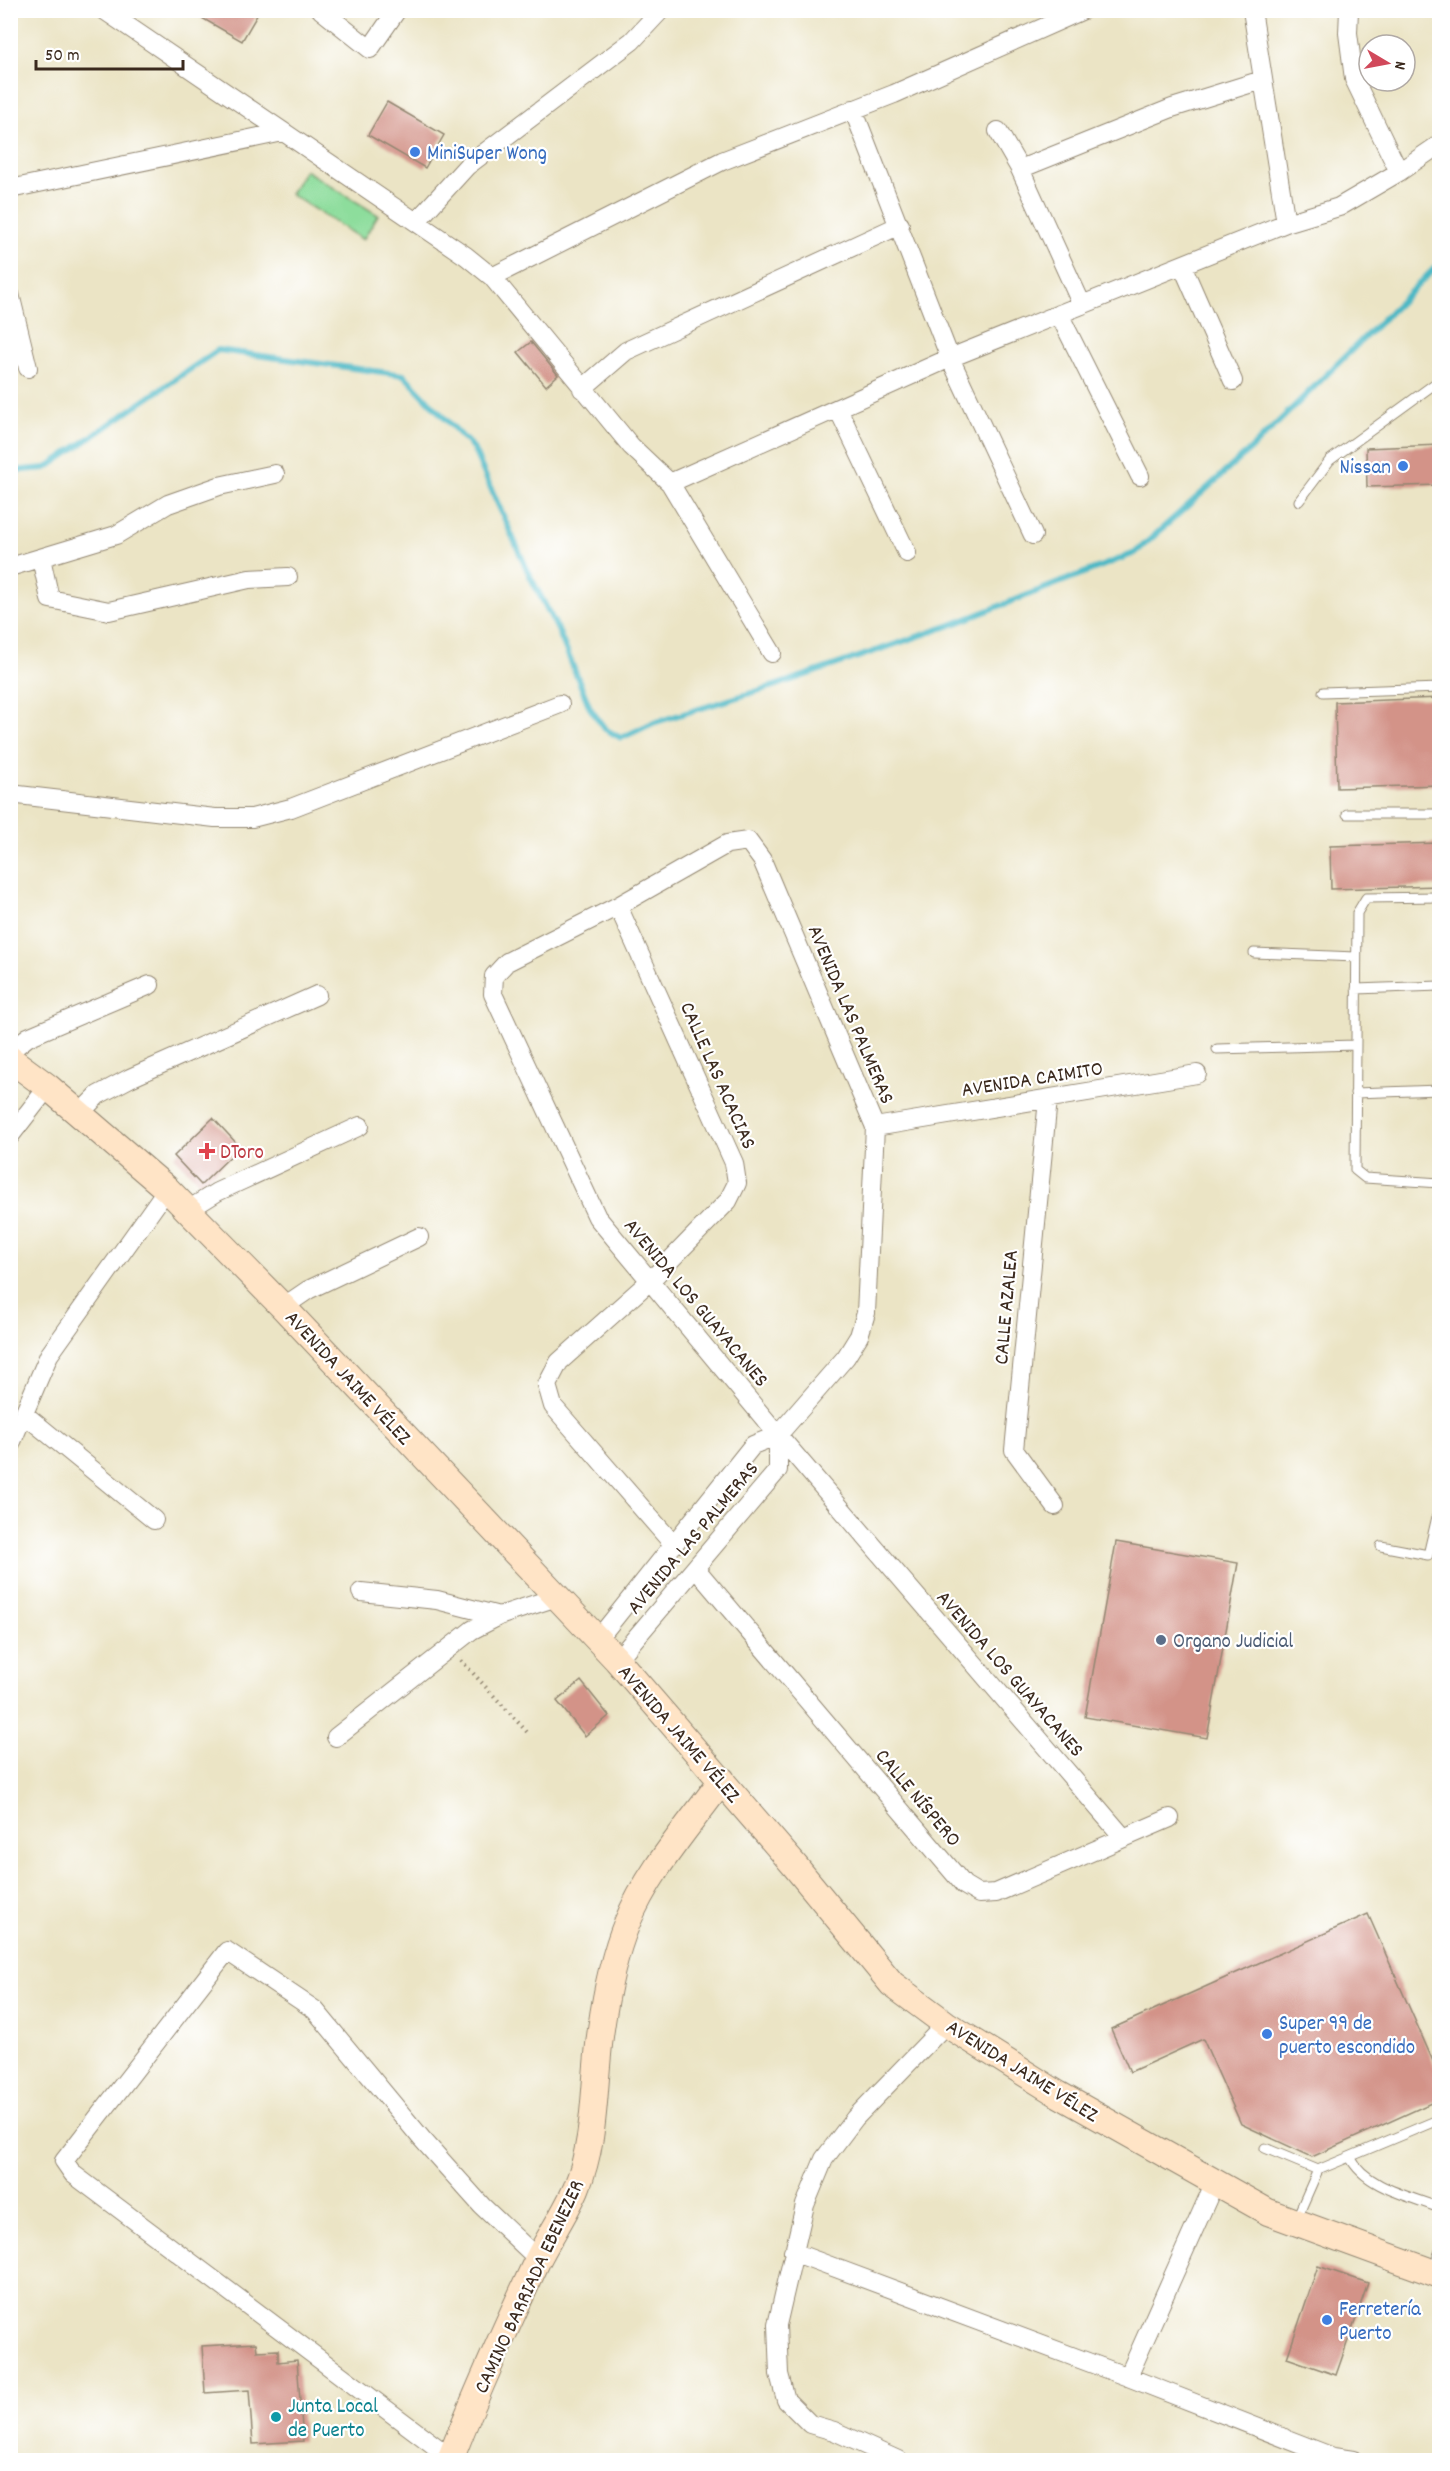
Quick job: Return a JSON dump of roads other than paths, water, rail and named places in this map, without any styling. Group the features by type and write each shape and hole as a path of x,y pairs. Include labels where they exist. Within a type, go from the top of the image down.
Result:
{"street":[{"path":"104,10 416,222 492,277 630,446 670,483 772,653"},
{"path":"321,10 370,49 397,10"},
{"path":"416,222 467,166 632,41 661,10"},
{"path":"492,277 722,161 894,94 1083,10"},
{"path":"1252,10 1286,223"},
{"path":"1349,10 1348,33 1354,79 1399,172"},
{"path":"1020,169 1172,108 1262,80"},
{"path":"853,109 950,358 1033,535"},
{"path":"998,131 1020,169 1082,305"},
{"path":"10,189 283,132"},
{"path":"670,483 950,358 1286,223 1339,207 1399,172 1440,144"},
{"path":"582,389 626,351 900,225"},
{"path":"1182,265 1233,381"},
{"path":"10,294 28,368"},
{"path":"1059,314 1140,476"},
{"path":"838,409 907,553"},
{"path":"10,567 116,535 168,504 219,486 275,474"},
{"path":"42,558 50,599 109,611 249,579 288,578"},
{"path":"10,794 215,818 252,818 291,808 560,704"},
{"name":"AVENIDA LOS GUAYACANES","path":"748,841 727,844 618,906 507,962 494,976 493,994 597,1217 778,1435 1123,1837"},
{"name":"AVENIDA LAS PALMERAS","path":"598,1639 753,1445 778,1435 846,1356 860,1336 866,1313 875,1126 762,860 748,841"},
{"name":"CALLE LAS ACACIAS","path":"618,906 734,1163 737,1183 728,1202 651,1280 559,1362 547,1385 553,1406 674,1545"},
{"path":"10,1051 28,1037 150,985"},
{"path":"79,1114 98,1095 130,1078 317,995"},
{"name":"AVENIDA JAIME VÉLEZ","path":"10,1059 48,1088 167,1189 283,1306 617,1660 722,1780 892,1984 946,2024 1058,2094 1268,2212 1437,2266"},
{"name":"AVENIDA CAIMITO","path":"875,1126 1197,1074"},
{"path":"10,1136 48,1088"},
{"name":"CALLE AZALEA","path":"1048,1099 1014,1450 1055,1506"},
{"path":"188,1210 217,1192 360,1126"},
{"path":"10,1446 49,1355 167,1189"},
{"path":"283,1306 308,1290 419,1237"},
{"path":"24,1414 154,1520"},
{"name":"AVENIDA LAS PALMERAS","path":"617,1660 778,1470 778,1435"},
{"name":"CALLE NÍSPERO","path":"696,1569 964,1885 979,1894 996,1893 1170,1818"},
{"path":"362,1592 437,1600 499,1617"},
{"path":"336,1737 472,1630 499,1617 557,1596"},
{"name":"CAMINO BARRIADA EBENEZER","path":"450,2459 486,2373 538,2259 575,2190 585,2162 601,2029 613,1962 627,1923 646,1887 722,1780"},
{"path":"450,2459 73,2174 64,2161 227,1951 315,2010 422,2139 467,2189 538,2259"},
{"path":"897,2460 834,2431 810,2424 786,2400 779,2374 777,2325 805,2205 824,2159 855,2118 946,2024"},
{"path":"1128,2377 1215,2182"},
{"path":"793,2252 1128,2377 1330,2459 1353,2460"}],"lane":[{"path":"1299,501 1330,460 1440,380"},
{"path":"1323,692 1440,688"},
{"path":"1347,814 1440,814"},
{"path":"1440,897 1366,898 1357,913 1355,1093 1355,1170 1359,1175 1365,1178 1440,1183"},
{"path":"1254,953 1356,957"},
{"path":"1356,989 1440,986"},
{"path":"1217,1049 1356,1045"},
{"path":"1355,1093 1440,1090"},
{"path":"1381,1546 1428,1555 1440,1504"},
{"path":"1265,2148 1318,2170 1440,2119"},
{"path":"1350,2157 1356,2169 1373,2182 1440,2208"},
{"path":"1296,2222 1318,2170"}],"waterway":[{"path":"10,471 46,468 218,350 404,375 473,448 530,576 558,630 590,708 605,729 621,738 653,723 777,685 951,625 1135,553 1254,446 1440,263"}],"place":[{"name":"MiniSuper Wong","path":"415,152"},
{"name":"Nissan","path":"1403,466"},
{"name":"DToro","path":"207,1151"},
{"name":"Organo Judicial","path":"1161,1640"},
{"name":"Super 99 de puerto escondido","path":"1267,2034"},
{"name":"Ferretería Puerto","path":"1327,2320"},
{"name":"Junta Local de Puerto","path":"276,2417"}]}
